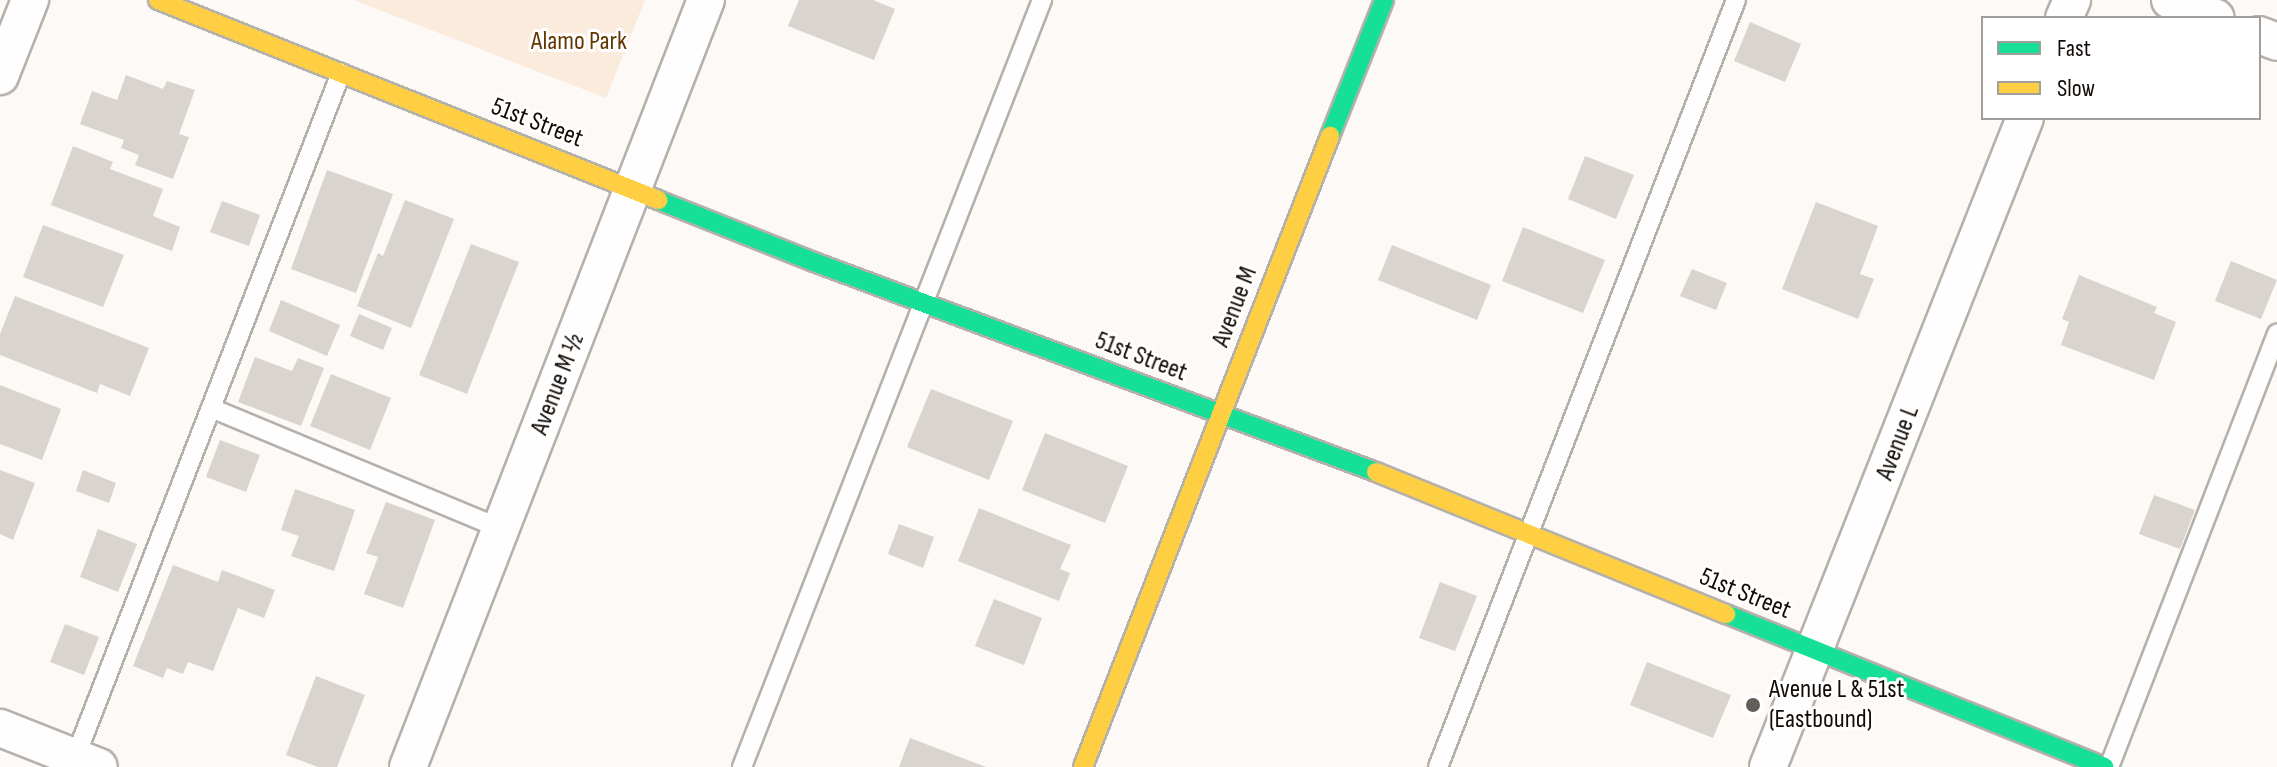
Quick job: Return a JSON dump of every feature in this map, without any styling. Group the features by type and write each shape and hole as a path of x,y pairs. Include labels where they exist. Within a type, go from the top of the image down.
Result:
{"street":[{"path":"0,76 30,0"},
{"name":"51st Street","path":"158,0 923,303 1529,533 2106,767"},
{"name":"Avenue M ½","path":"408,767 706,0"},
{"name":"Avenue M","path":"1083,767 1384,0"},
{"path":"2170,0 2211,16"},
{"name":"Avenue L","path":"1768,767 2024,120"},
{"path":"0,728 87,762"}],"lane":[{"path":"742,767 1042,0"},
{"path":"1438,767 1736,0"},
{"path":"87,762 211,408 341,73"},
{"path":"2106,767 2277,333"},
{"path":"211,408 501,529"}],"green space":[{"name":"Alamo Park","path":"354,0 645,0 606,98"}],"building":[{"path":"799,0 873,0 895,9 874,60 788,26"},
{"path":"1750,22 1801,44 1785,82 1734,61"},
{"path":"126,75 163,89 167,81 195,90 179,134 189,137 173,179 135,165 139,155 121,148 124,140 80,124 92,91 117,100"},
{"path":"73,146 113,162 110,169 163,189 153,216 180,227 172,251 51,205"},
{"path":"1585,156 1634,175 1616,219 1568,199"},
{"path":"327,170 393,194 356,293 291,269"},
{"path":"405,200 454,219 411,328 357,306 378,253 383,256"},
{"path":"222,201 260,215 249,246 210,232"},
{"path":"1816,202 1878,226 1860,274 1874,279 1858,319 1782,289"},
{"path":"43,225 124,255 103,307 23,277"},
{"path":"1523,227 1605,260 1583,313 1502,281"},
{"path":"471,244 519,262 467,394 419,375"},
{"path":"1392,245 1491,285 1477,320 1378,280"},
{"path":"2231,261 2277,280 2261,319 2215,301"},
{"path":"1692,269 1727,283 1716,310 1680,296"},
{"path":"2079,275 2157,307 2154,313 2176,322 2154,380 2061,345 2069,322 2062,319"},
{"path":"15,296 149,348 130,396 100,384 97,393 0,355 0,334"},
{"path":"281,300 340,325 327,356 269,331"},
{"path":"359,314 392,328 383,350 350,336"},
{"path":"255,357 292,371 298,358 324,368 301,426 238,402"},
{"path":"331,374 391,398 370,450 310,426"},
{"path":"0,385 61,409 42,460 0,444"},
{"path":"931,389 1013,421 989,480 907,447"},
{"path":"1045,433 1128,466 1105,523 1022,490"},
{"path":"220,440 260,455 246,492 206,477"},
{"path":"0,470 35,483 13,540 0,534"},
{"path":"83,470 116,483 109,503 76,491"},
{"path":"295,489 355,510 334,571 291,556 299,536 281,530"},
{"path":"2154,495 2195,510 2180,549 2139,534"},
{"path":"386,502 435,520 403,608 364,594 378,557 366,553"},
{"path":"979,508 1071,545 1060,569 1070,573 1059,601 958,561"},
{"path":"899,524 934,537 923,568 888,554"},
{"path":"98,529 137,544 118,592 80,577"},
{"path":"173,565 218,582 222,570 275,590 264,618 238,608 213,671 188,662 183,674 167,668 163,678 133,666"},
{"path":"1440,582 1477,596 1455,651 1419,638"},
{"path":"994,599 1042,618 1024,665 975,646"},
{"path":"65,624 99,637 84,675 50,662"},
{"path":"1647,662 1731,695 1713,738 1630,705"},
{"path":"316,676 365,695 337,767 318,767 286,755"},
{"path":"910,738 986,767 899,767"}],"traffic: fast":[{"path":"1330,136 1384,0"},
{"path":"658,200 814,262 1376,472"},
{"path":"1726,614 2104,767"}],"traffic: slow":[{"path":"158,0 658,200"},
{"path":"1083,767 1330,136"},
{"path":"1376,472 1726,614"}],"place":[{"name":"Avenue L & 51st (Eastbound)","path":"1753,705"}]}
